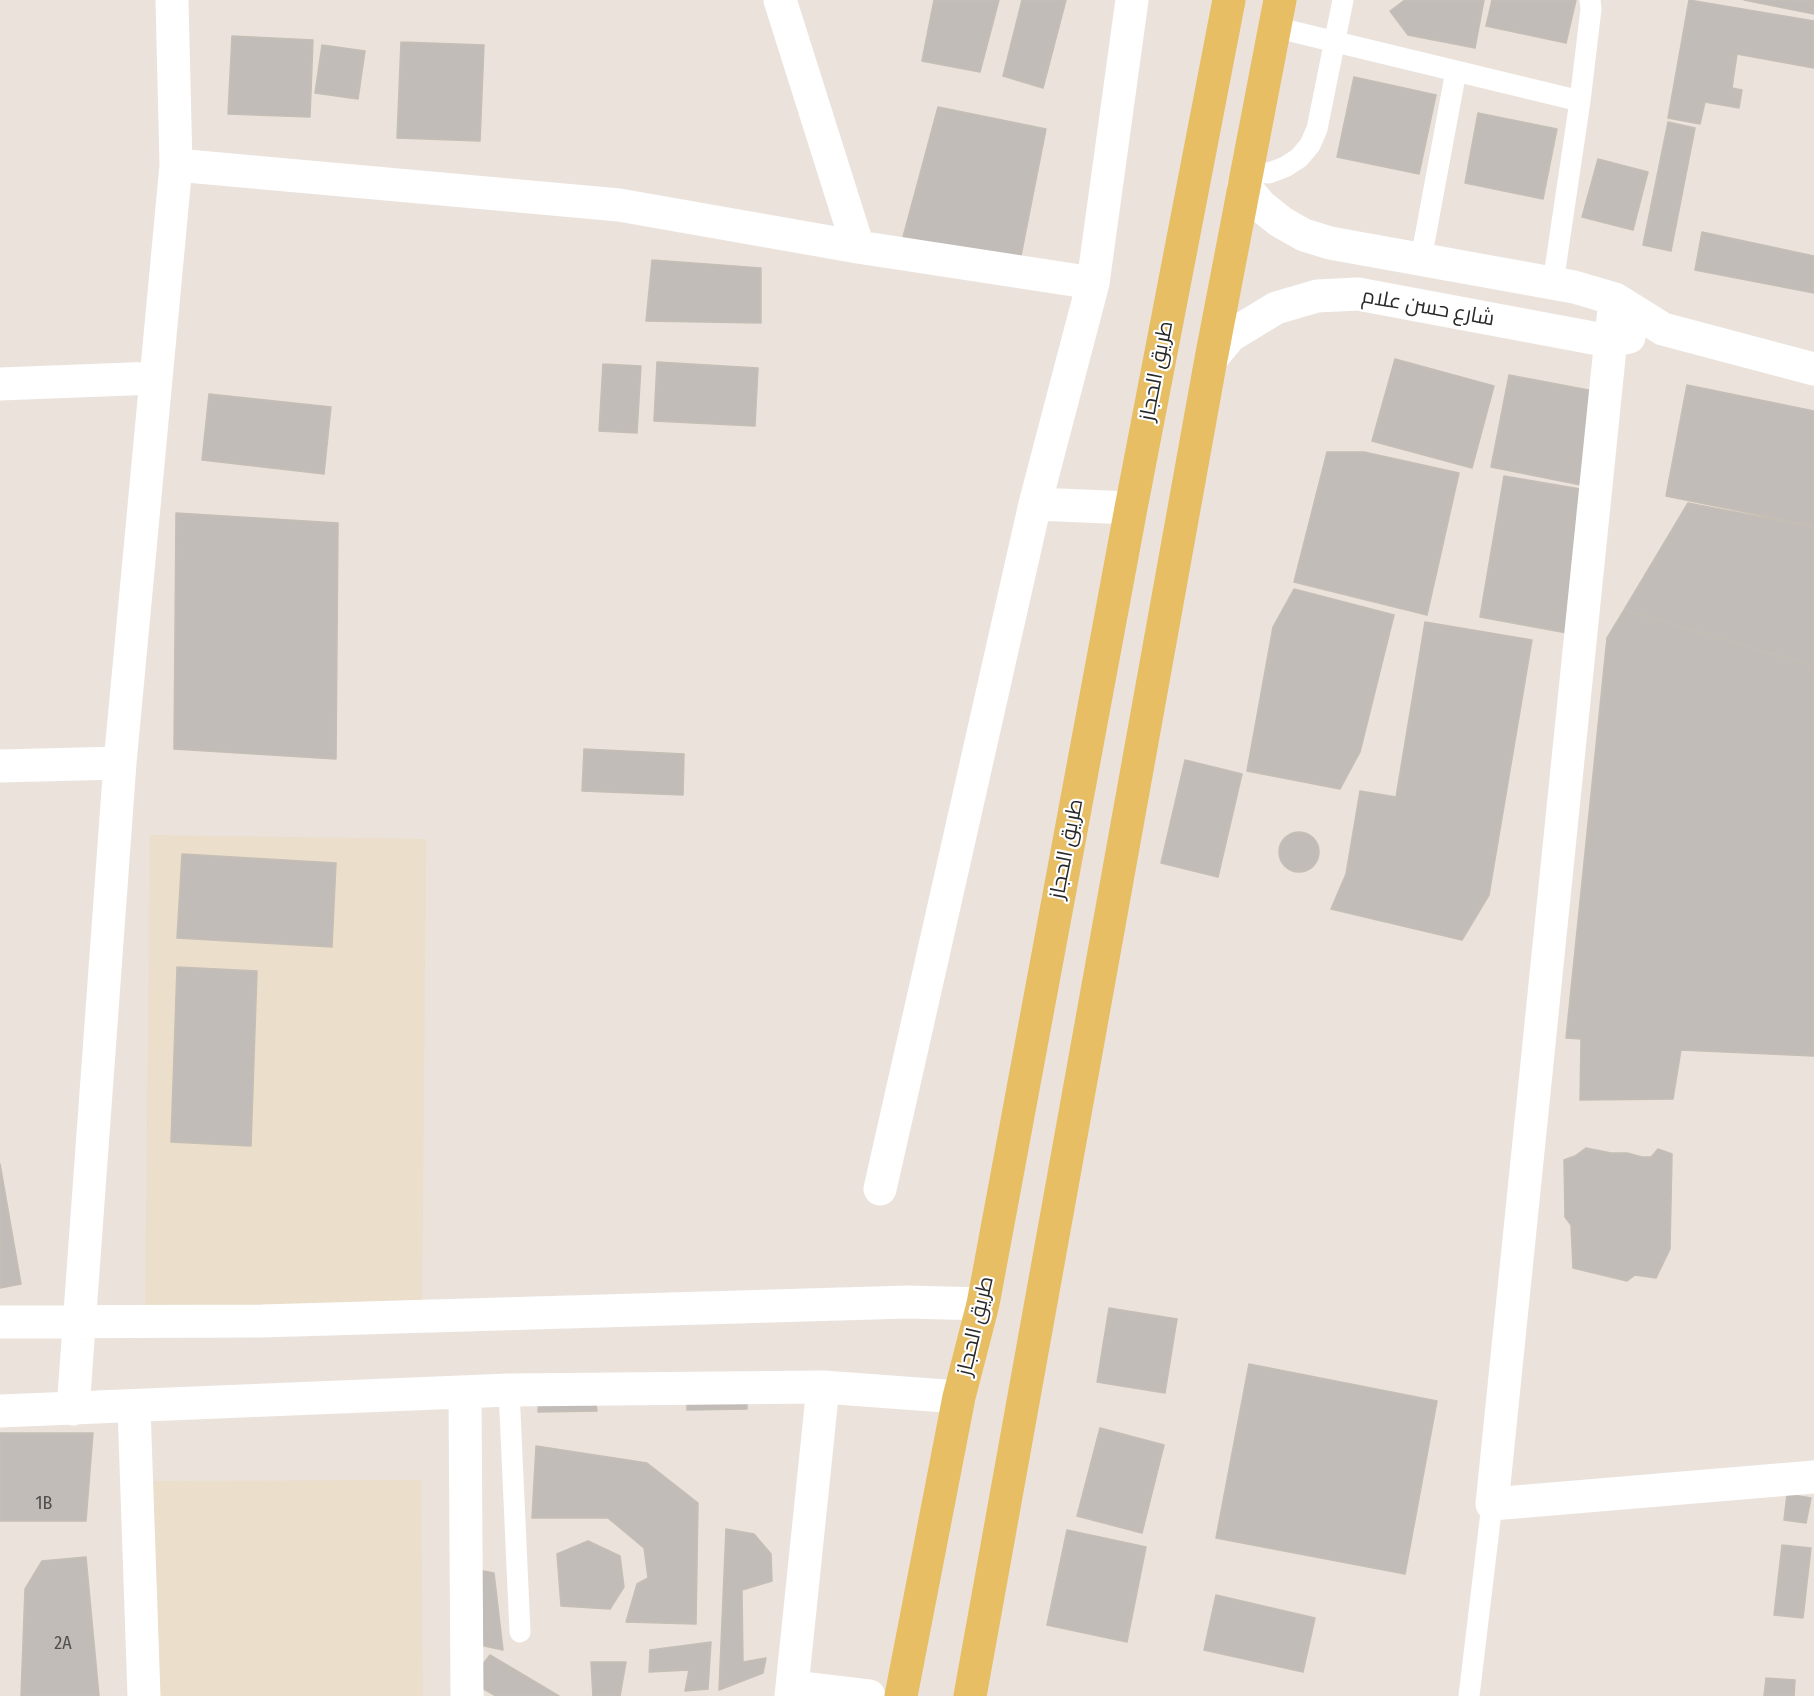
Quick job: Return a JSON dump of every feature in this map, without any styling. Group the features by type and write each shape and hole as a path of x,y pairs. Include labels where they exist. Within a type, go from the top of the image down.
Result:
{"main road":[{"name":"طريق الحجاز","path":"901,1696 958,1397 983,1304 1131,508 1229,0"},
{"path":"970,1696 1211,359 1277,14"}],"street":[{"path":"73,1409 120,763 176,165 172,0"},
{"path":"780,0 858,247"},
{"path":"880,1189 1035,504 1093,283 1132,0"},
{"path":"176,165 619,205 858,247 1093,283"},
{"name":"شارع حسن علام","path":"1245,179 1261,206 1281,222 1304,235 1330,243 1553,283 1615,299 1663,329 1814,369"},
{"name":"شارع حسن علام","path":"1211,359 1230,336 1276,308 1317,296 1358,294 1609,341 1663,329"},
{"path":"1615,299 1492,1504 1814,1477"},
{"path":"0,384 155,378"},
{"path":"1035,504 1131,508"},
{"path":"0,766 120,763"},
{"path":"0,1322 262,1321 801,1307 908,1302 983,1304"},
{"path":"823,1386 792,1692 869,1696"},
{"path":"0,1411 465,1394 509,1390 823,1386 958,1397"},
{"path":"465,1394 467,1696"},
{"path":"134,1407 144,1696"}],"lane":[{"path":"1245,179 1285,167 1299,158 1310,145 1317,129 1343,0"},
{"path":"1553,283 1580,101 1590,0"},
{"path":"1277,14 1335,42 1580,101"},
{"path":"1421,259 1456,71"},
{"path":"509,1390 520,1632"},
{"path":"1469,1696 1492,1504"}],"shaded area":[{"path":"150,835 426,839 422,1326 145,1323"},
{"path":"421,1480 423,1696 155,1696 153,1481"}],"building":[{"path":"934,0 999,0 980,72 922,61"},
{"path":"1022,0 1066,0 1043,88 1003,76"},
{"path":"1405,0 1484,0 1475,48 1408,35 1390,11"},
{"path":"1492,0 1576,0 1566,43 1486,26"},
{"path":"1689,0 1814,21 1814,68 1737,54 1732,88 1742,90 1739,108 1705,102 1700,124 1668,118"},
{"path":"1744,0 1814,0 1814,14"},
{"path":"232,36 313,40 310,117 228,114"},
{"path":"401,42 484,45 480,141 397,138"},
{"path":"322,45 365,51 358,99 315,93"},
{"path":"1354,77 1436,95 1419,174 1337,157"},
{"path":"938,107 1046,129 1018,271 903,237"},
{"path":"1478,113 1557,129 1543,199 1465,183"},
{"path":"1668,122 1695,128 1671,251 1643,245"},
{"path":"1598,159 1648,172 1633,230 1582,217"},
{"path":"1702,232 1814,256 1814,293 1695,270"},
{"path":"652,260 761,268 761,323 646,321"},
{"path":"1395,359 1494,386 1472,468 1372,441"},
{"path":"657,362 758,368 755,426 654,421"},
{"path":"603,364 641,366 637,433 599,431"},
{"path":"1509,375 1599,392 1581,485 1491,467"},
{"path":"1687,385 1814,411 1814,526 1666,496"},
{"path":"209,394 331,407 324,474 202,460"},
{"path":"1327,452 1364,452 1459,473 1427,615 1294,582"},
{"path":"1504,476 1592,491 1567,633 1480,617"},
{"path":"1688,503 1814,527 1814,666 1624,610"},
{"path":"176,513 338,523 336,759 174,749"},
{"path":"1294,589 1394,615 1360,752 1340,789 1247,771 1273,627"},
{"path":"1624,610 1814,666 1814,1056 1681,1050 1673,1099 1580,1100 1581,1039 1566,1038 1607,638"},
{"path":"1425,622 1532,640 1489,895 1462,940 1331,909 1346,874 1360,791 1396,797"},
{"path":"584,749 684,754 683,795 582,791"},
{"path":"1185,760 1242,774 1218,877 1161,863"},
{"path":"1299,832 1313,838 1319,852 1313,866 1299,872 1285,866 1279,852 1285,838"},
{"path":"182,854 336,863 332,947 177,938"},
{"path":"177,967 257,971 251,1146 171,1142"},
{"path":"1586,1148 1642,1157 1651,1157 1658,1149 1672,1154 1670,1249 1656,1278 1635,1275 1627,1281 1573,1268 1571,1225 1565,1217 1564,1160"},
{"path":"0,1164 21,1284 0,1288"},
{"path":"1109,1308 1177,1319 1165,1393 1097,1382"},
{"path":"1249,1364 1437,1401 1405,1574 1216,1538"},
{"path":"687,1392 747,1395 747,1409 687,1410"},
{"path":"539,1393 595,1396 597,1411 538,1412"},
{"path":"1100,1428 1164,1445 1142,1533 1077,1516"},
{"path":"0,1433 93,1433 86,1521 0,1521"},
{"path":"536,1446 647,1463 698,1503 696,1624 626,1622 637,1584 648,1578 644,1548 608,1518 532,1518"},
{"path":"1787,1494 1811,1498 1806,1523 1784,1520"},
{"path":"726,1529 754,1534 771,1554 772,1581 742,1590 743,1662 766,1658 763,1673 719,1690"},
{"path":"1067,1530 1146,1547 1127,1642 1047,1625"},
{"path":"588,1541 620,1556 624,1587 610,1609 561,1606 557,1554"},
{"path":"1782,1545 1811,1548 1803,1618 1774,1615"},
{"path":"86,1557 99,1696 21,1696 25,1589 42,1561"},
{"path":"478,1570 494,1573 503,1650 475,1644"},
{"path":"1216,1595 1315,1618 1303,1672 1204,1650"},
{"path":"711,1642 708,1689 685,1691 689,1670 649,1672 650,1650"},
{"path":"490,1655 559,1696 496,1696 469,1681"},
{"path":"591,1662 626,1662 620,1696 593,1696"},
{"path":"1766,1678 1795,1680 1794,1696 1764,1696"}]}
